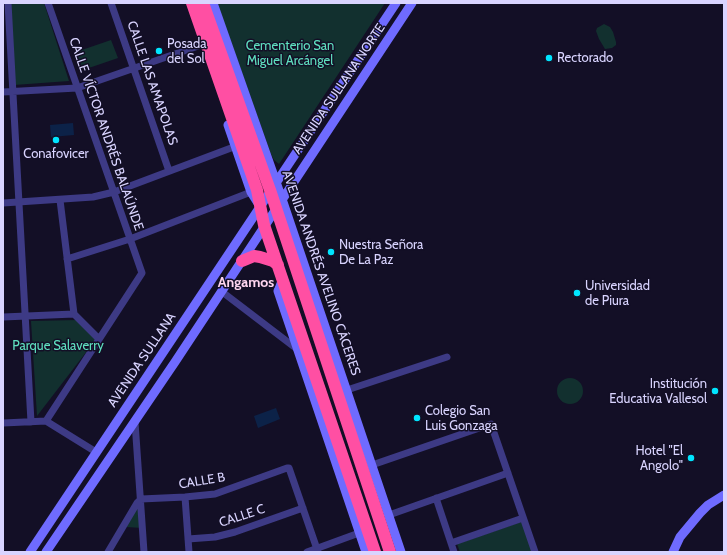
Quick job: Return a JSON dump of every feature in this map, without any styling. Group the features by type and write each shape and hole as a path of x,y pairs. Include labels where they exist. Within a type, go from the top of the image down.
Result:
{"highway":[{"path":"192,3 239,145 257,190 264,225 375,552"},
{"name":"AVENIDA ANDRÉS AVELINO CÁCERES","path":"204,3 273,186 390,552"},
{"path":"242,261 248,258 260,256 273,261 278,265"}],"main road":[{"path":"186,3 239,145 251,192 261,207"},
{"name":"AVENIDA ANDRÉS AVELINO CÁCERES","path":"214,3 273,186"},
{"name":"AVENIDA SULLANA NORTE","path":"273,186 396,3"},
{"name":"AVENIDA SULLANA NORTE","path":"279,204 412,3"},
{"name":"AVENIDA SULLANA","path":"30,552 261,207 273,186"},
{"path":"46,552 135,422 279,204"},
{"name":"AVENIDA ANDRÉS AVELINO CÁCERES","path":"279,204 347,390 401,552"},
{"path":"244,232 252,232 256,238"},
{"path":"283,279 278,291 366,552"},
{"path":"123,411 135,422"},
{"path":"673,552 680,537 700,513 708,505 724,495"}],"street":[{"path":"8,3 31,422"},
{"name":"CALLE VÍCTOR ANDRÉS BALAÚNDE","path":"48,3 142,273 99,339"},
{"name":"CALLE LAS AMAPOLAS","path":"111,3 169,171"},
{"path":"3,92 77,88 201,45"},
{"path":"3,203 93,197 114,192 239,145"},
{"path":"67,259 130,239 251,192"},
{"path":"46,421 99,339 74,314 60,200"},
{"path":"221,291 297,349"},
{"path":"3,317 74,314"},
{"path":"347,390 447,357"},
{"path":"3,423 46,421 96,452"},
{"path":"135,422 144,552"},
{"path":"372,465 491,424 535,552"},
{"name":"CALLE B","path":"140,499 215,494 289,468 303,508"},
{"path":"389,515 508,473"},
{"path":"185,497 189,552"},
{"path":"436,498 454,552"},
{"path":"108,552 140,499"},
{"path":"303,508 317,550"},
{"name":"CALLE C","path":"188,540 215,537 235,532 303,508"},
{"path":"451,543 523,518"},
{"path":"307,552 317,550 359,533"}],"green space":[{"path":"10,3 44,3 69,81 14,85"},
{"name":"Cementerio San Miguel Arcángel","path":"217,3 385,3 279,164 274,160 271,154"},
{"path":"604,24 610,27 613,32 616,45 612,48 605,49 596,31 597,28"},
{"path":"111,40 118,58 83,70 76,52"},
{"name":"Parque Salaverry","path":"78,320 97,338 37,416 31,321"},
{"path":"570,378 579,382 583,391 579,400 570,404 561,400 557,391 561,382"},
{"path":"141,499 143,528 126,527"},
{"path":"524,521 535,550 529,552 460,552 457,544"}],"water":[{"path":"73,123 74,135 51,137 50,125"},
{"path":"276,408 280,419 258,428 254,416"}],"place":[{"name":"Posada del Sol","path":"159,51"},
{"name":"Rectorado","path":"549,58"},
{"name":"Conafovicer","path":"56,140"},
{"name":"Nuestra Señora De La Paz","path":"331,252"},
{"name":"Universidad de Piura","path":"577,293"},
{"name":"Institución Educativa Vallesol","path":"715,391"},
{"name":"Colegio San Luis Gonzaga","path":"417,418"},
{"name":"Hotel \"El Angolo\"","path":"691,458"}],"district":[{"name":"Angamos","path":"246,283"}]}
